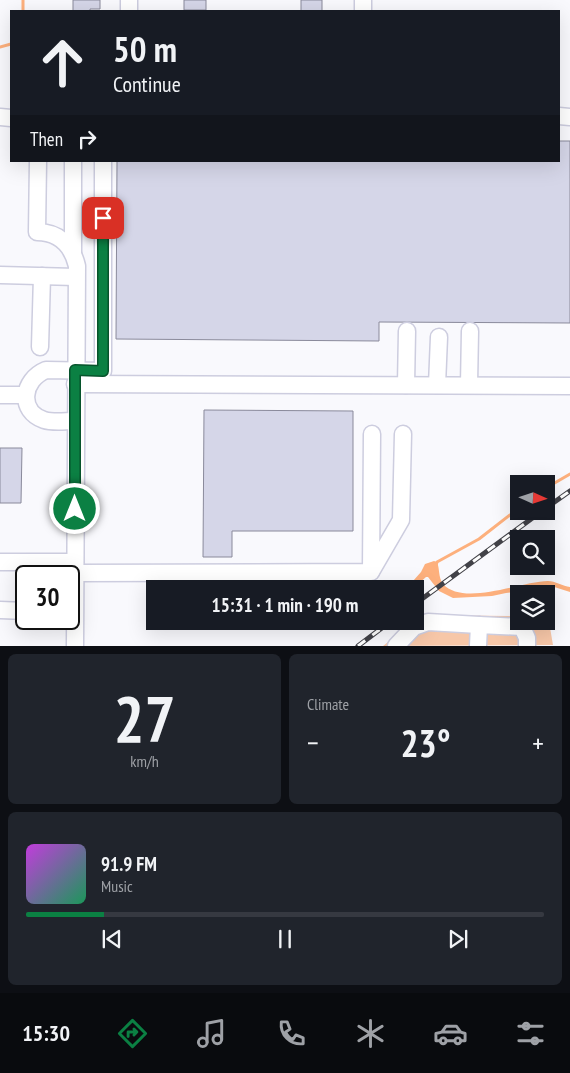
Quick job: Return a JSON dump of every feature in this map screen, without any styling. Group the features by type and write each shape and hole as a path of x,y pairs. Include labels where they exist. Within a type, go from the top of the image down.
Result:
{"street":[{"path":"38,162 37,232 49,233 60,238 70,248 77,266 75,565"},
{"path":"73,162 73,254"},
{"path":"75,383 103,371 103,162"},
{"path":"0,276 76,277"},
{"path":"40,347 42,276"},
{"path":"406,385 407,331"},
{"path":"469,385 470,331"},
{"path":"438,385 439,337"},
{"path":"75,421 45,420 37,417 27,403 26,395 32,379 46,370 75,383 133,395 161,385 570,386"},
{"path":"0,395 26,395"},
{"path":"370,572 372,434"},
{"path":"370,572 401,520 403,434"},
{"path":"0,562 45,565"},
{"path":"80,567 370,572"},
{"path":"0,610 15,610"},
{"path":"396,646 414,627 428,622 522,627 527,638 527,646"},
{"path":"478,646 479,625"},
{"path":"74,630 75,646"}],"shaded area":[{"path":"437,562 440,579 443,584 452,590 465,593 479,593 510,588 510,593 492,596 453,598 439,591 428,577 423,580 414,580 425,564"},
{"path":"548,581 570,587 570,592 555,587 555,585 523,585"},
{"path":"424,615 510,616 510,630 550,630 553,645 383,646 403,630 424,630"}],"building":[{"path":"73,0 100,0 100,9 73,10"},
{"path":"184,0 206,0 206,10 184,10"},
{"path":"301,0 322,0 322,10 301,10"},
{"path":"560,141 570,141 570,323 379,322 379,341 116,339 117,162 560,162"},
{"path":"204,410 353,411 353,531 232,531 232,557 203,557"},
{"path":"0,448 22,448 21,503 0,503"}],"waterway":[{"path":"23,0 23,10"},
{"path":"0,47 10,44"},
{"path":"555,483 570,474"},
{"path":"436,566 437,562 479,539 510,515"}],"railway":[{"path":"555,502 570,491"},
{"path":"424,597 530,520"},
{"path":"358,646 379,630"}],"route":[{"path":"75,509 75,370 103,371 103,218"}]}
